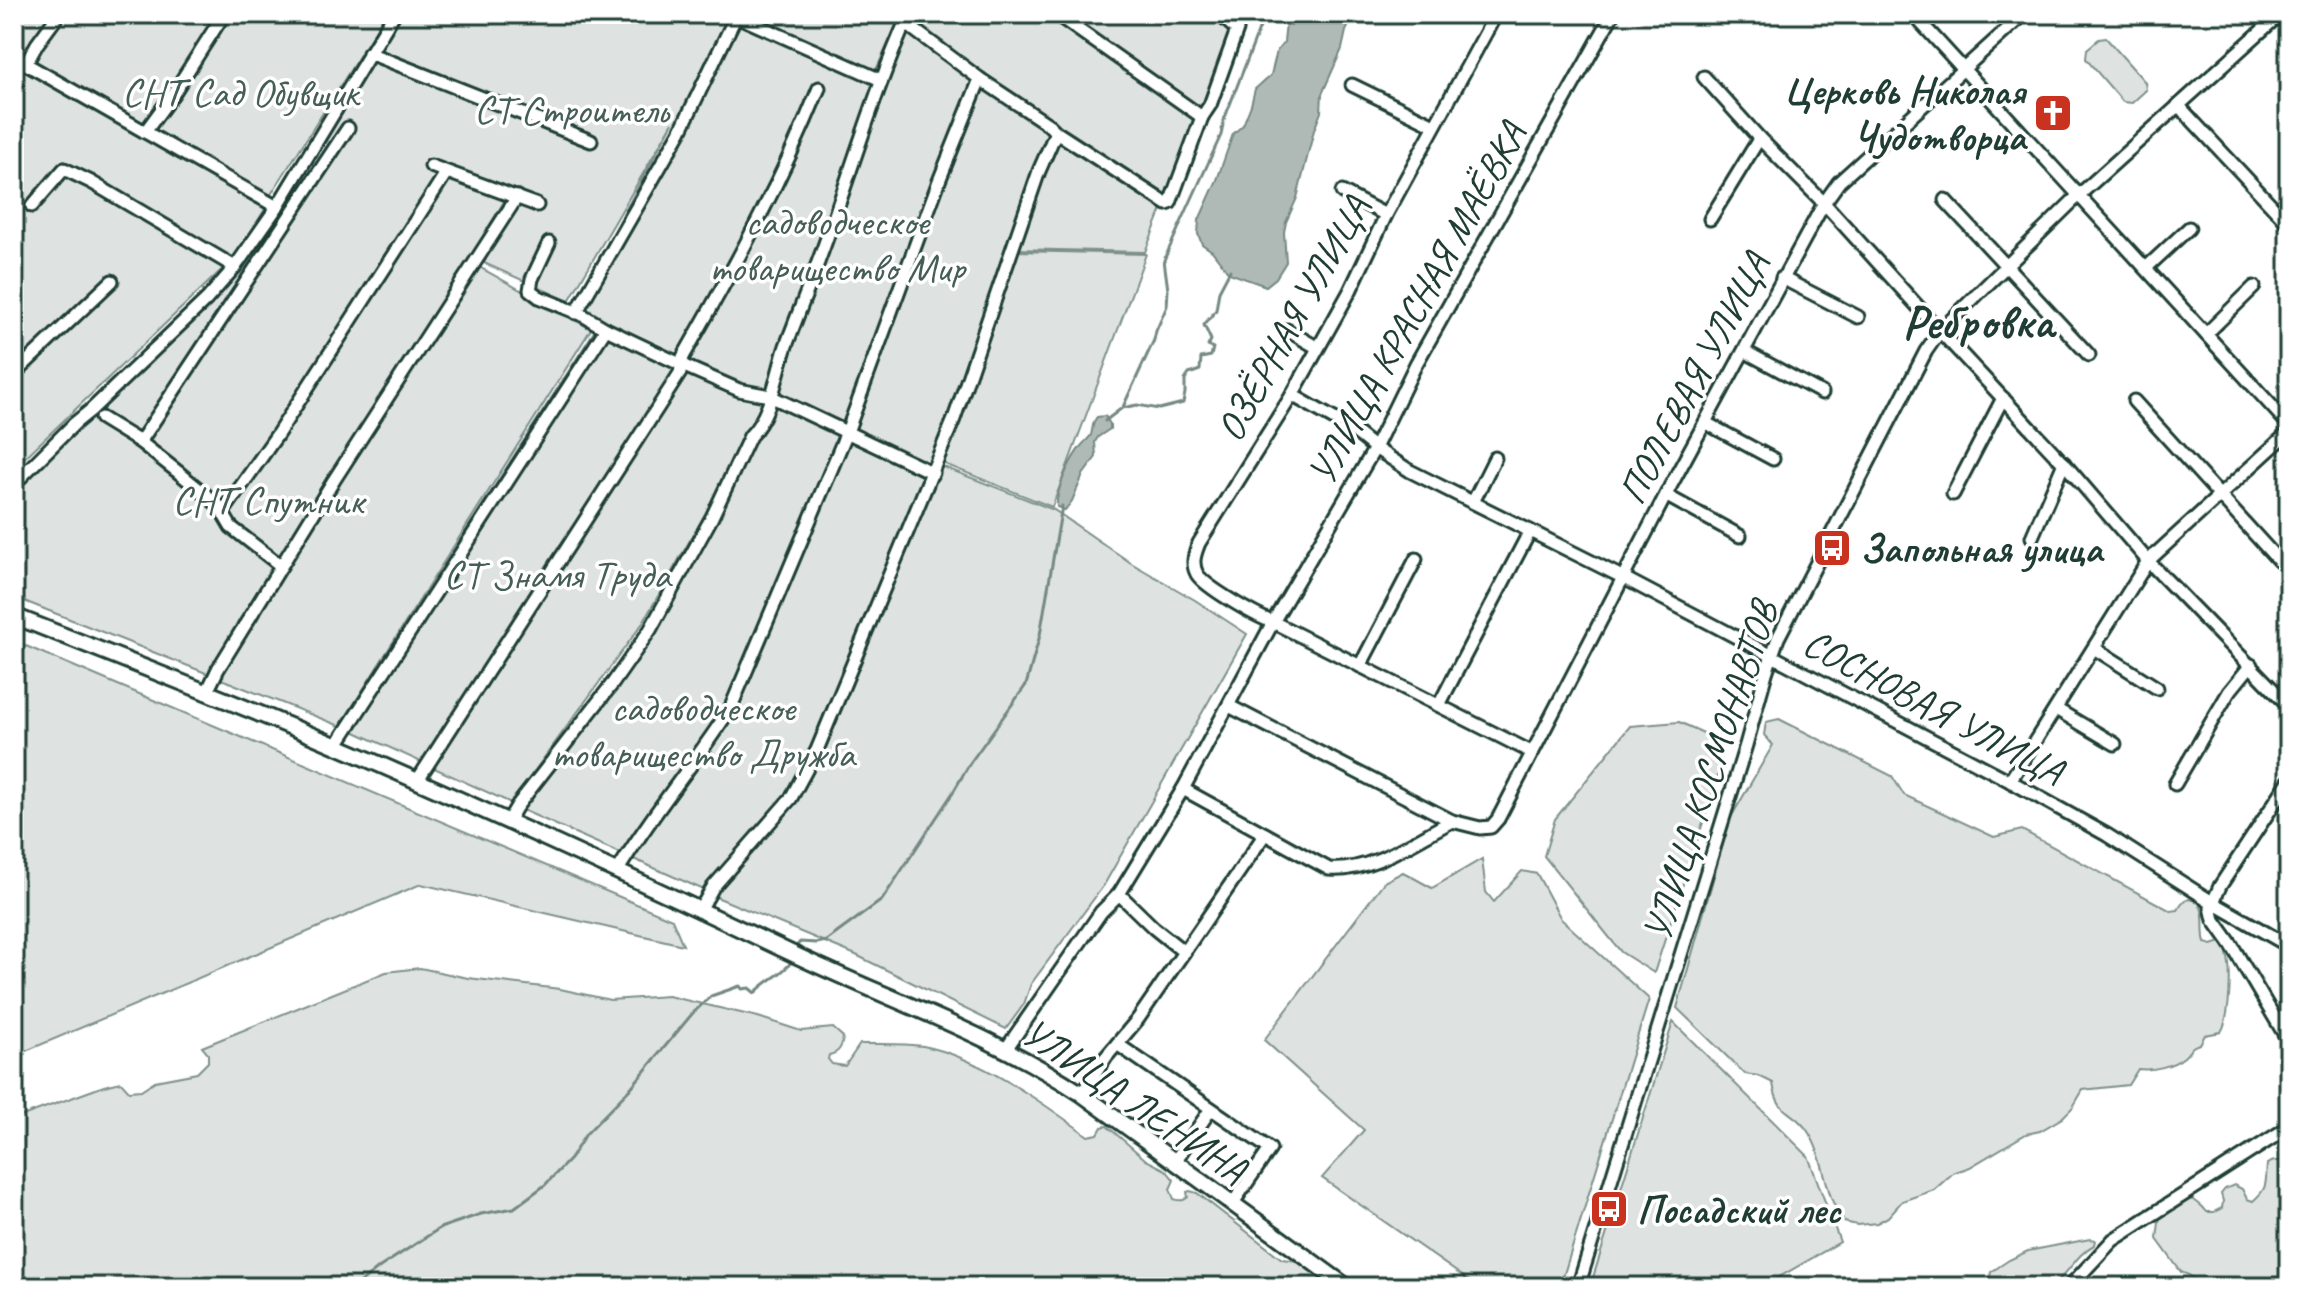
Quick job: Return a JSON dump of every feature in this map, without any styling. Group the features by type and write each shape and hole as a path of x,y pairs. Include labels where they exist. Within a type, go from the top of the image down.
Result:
{"main road":[{"name":"УЛИЦА ЛЕНИНА","path":"14,616 207,692 417,781 1006,1049 1082,1094 1347,1287"}],"street":[{"path":"59,14 26,64 277,207"},
{"path":"145,132 224,14"},
{"path":"17,476 207,299 235,267 277,207 394,14"},
{"path":"1056,14 1202,117"},
{"path":"508,821 650,630 712,517 750,436 764,415 881,80 907,17 980,79 1167,204 1170,203 1202,117 1210,105 1237,30 1219,14"},
{"name":"ОЗЁРНАЯ УЛИЦА","path":"1273,622 1259,617 1206,582 1196,573 1193,558 1199,543 1292,395 1350,291 1386,215 1496,14"},
{"name":"УЛИЦА КРАСНАЯ МАЁВКА","path":"1006,1049 1101,912 1119,894 1183,789 1273,622 1375,448 1416,364 1613,14"},
{"path":"1913,14 2289,425"},
{"name":"ПОЛЕВАЯ УЛИЦА","path":"1452,821 1480,828 1491,827 1498,819 1824,203 1839,182 2024,14"},
{"path":"576,313 680,132 734,15 881,80"},
{"path":"2279,15 2289,27"},
{"name":"УЛИЦА КОСМОНАВТОВ","path":"1578,1287 1778,638 1926,351 1940,331 2079,195 2279,15"},
{"path":"369,53 591,141"},
{"path":"1704,77 2064,463 2148,561 2289,706"},
{"path":"617,872 639,835 731,707 847,432 939,181 980,79"},
{"path":"1352,85 1434,125"},
{"path":"417,781 680,373 683,357 748,241 819,88"},
{"path":"2178,105 2289,224"},
{"path":"140,442 348,128"},
{"path":"700,910 713,887 791,798 817,750 954,419 1039,171 1056,132"},
{"path":"1710,219 1759,139"},
{"path":"431,166 537,205"},
{"path":"32,206 64,169 235,267"},
{"path":"223,512 277,435 446,173"},
{"path":"1342,192 1386,215"},
{"path":"207,692 334,480 517,197"},
{"path":"1945,200 2089,355"},
{"path":"2146,268 2189,228"},
{"path":"549,243 532,279 530,290 539,297 739,390 770,396 933,473"},
{"path":"1782,278 1858,317"},
{"path":"14,374 112,281"},
{"path":"2206,334 2254,287"},
{"path":"336,746 606,329"},
{"path":"1287,330 1318,348"},
{"path":"1744,351 1822,393"},
{"name":"СОСНОВАЯ УЛИЦА","path":"1292,395 1350,428 1410,471 1624,578 2010,781 2107,835 2212,902 2289,946"},
{"path":"1953,494 2003,398"},
{"path":"2134,401 2279,561"},
{"path":"101,418 140,442 178,472 223,512 231,527 281,566"},
{"path":"1706,423 1773,459"},
{"path":"2010,781 2148,561 2289,432"},
{"path":"1473,502 1495,458"},
{"path":"2032,537 2064,463"},
{"path":"1667,496 1740,536"},
{"path":"1439,705 1530,531"},
{"path":"1360,666 1416,559"},
{"path":"1273,622 1531,752"},
{"path":"2094,648 2157,688"},
{"path":"2175,784 2229,692 2251,665"},
{"path":"1229,706 1452,821"},
{"path":"2056,709 2115,744"},
{"path":"2289,781 2212,902 2214,920 2289,1042"},
{"path":"1183,789 1329,869 1342,870 1380,861 1452,821"},
{"path":"1082,1094 1138,1019 1265,834"},
{"path":"1119,894 1184,952"},
{"path":"1117,1044 1270,1149 1233,1203"},
{"path":"1175,1161 1211,1109"},
{"path":"2069,1287 2113,1240 2289,1127"}],"green space":[{"name":"СНТ Сад Обувщик","path":"14,14 386,14 268,199 30,62 21,63 267,206 236,256 14,468"},
{"path":"398,14 735,14 875,82 908,23 905,14 1242,14 1167,209 1163,207 1145,252 1015,249 1146,254 1052,507 942,463 999,295 931,468 572,309 673,122 569,301 484,263 518,189 511,190 468,261 591,329 340,726 14,597 14,492 173,340 238,272 280,214 335,114"},
{"path":"747,14 902,14 875,72"},
{"path":"2106,38 2145,82 2146,90 2132,103 2123,102 2086,59 2087,49 2099,39"},
{"name":"СТ Знамя Труда","path":"597,327 771,399 642,624 511,803 351,730 451,554"},
{"name":"садоводческое товарищество Дружба","path":"773,400 925,478 817,736 791,790 704,890 520,809 646,627"},
{"path":"941,466 1054,510 1131,563 1247,634 1104,885 1031,984 1024,1004 1006,1029 856,955 714,896 796,798 826,747"},
{"path":"14,641 672,919 683,945 421,884 14,1056"},
{"path":"1779,719 1892,776 1904,795 1994,837 2022,830 2171,911 2178,910 2189,899 2198,901 2205,943 2212,945 2221,942 2229,961 2228,1005 2221,1032 2205,1035 2200,1044 2174,1063 2138,1069 2128,1085 2083,1090 2062,1118 1953,1173 1934,1190 1902,1201 1888,1217 1877,1223 1857,1225 1844,1222 1832,1200 1813,1140 1803,1125 1783,1108 1773,1083 1745,1074 1677,1008 1730,819 1773,745 1764,735 1766,722"},
{"path":"1679,722 1717,739 1722,764 1654,973 1621,952 1544,856 1555,819 1630,726"},
{"path":"1482,859 1486,892 1494,902 1522,871 1537,874 1561,919 1649,999 1560,1287 1478,1287 1322,1178 1364,1130 1264,1040 1384,882 1403,872 1432,888"},
{"path":"420,968 468,978 560,989 610,1000 668,996 758,1017 801,1031 833,1028 843,1037 839,1049 829,1055 832,1064 845,1066 860,1044 915,1045 944,1051 988,1070 1088,1136 1098,1134 1102,1127 1107,1126 1146,1160 1166,1170 1174,1180 1170,1189 1174,1199 1185,1199 1190,1191 1197,1193 1282,1259 1298,1261 1333,1287 14,1287 14,1119 104,1086 121,1082 129,1091 141,1090 155,1081 197,1073 208,1062 208,1054 202,1047 386,972"},
{"path":"1673,1022 1808,1156 1840,1242 1762,1287 1590,1287"},
{"path":"2289,1154 2289,1287 2202,1287 2181,1272 2157,1239 2160,1214 2189,1199 2207,1212 2214,1212 2222,1208 2221,1194 2234,1185 2253,1201 2264,1188 2267,1164 2281,1161"},
{"path":"2095,1240 2094,1245 2050,1287 1988,1287 1991,1272 2028,1251"}],"shaded area":[{"path":"1292,14 1354,14 1322,94 1321,112 1297,198 1286,222 1286,262 1276,278 1266,286 1229,273 1212,251 1202,244 1198,234 1199,220 1233,134 1243,125 1255,89 1271,75 1277,51 1284,42 1286,23"},
{"path":"1105,416 1110,429 1095,442 1096,457 1065,510 1057,507 1061,483 1069,466 1091,435 1095,419"}],"waterway":[{"path":"1123,407 1167,306 1164,260 1221,135 1265,14"},
{"path":"1105,421 1122,408 1137,405 1159,409 1183,403 1185,380 1189,374 1200,370 1201,358 1211,356 1213,348 1208,346 1211,340 1204,325 1216,310 1219,291 1230,270"},
{"path":"795,948 800,942 826,941 882,900 970,763 1026,685 1040,635 1062,506"},
{"path":"355,1287 440,1228 481,1214 514,1208 545,1185 570,1159 586,1134 711,996 740,986 755,993 792,961"}],"place":[{"name":"Церковь Николая Чудотворца","path":"2053,113"},
{"name":"Запольная улица","path":"1832,548"},
{"name":"Посадский лес","path":"1609,1209"}],"district":[{"name":"Ребровка","path":"1978,321"}],"park label":[{"name":"СТ Строитель","path":"571,109"},
{"name":"садоводческое товарищество Мир","path":"837,244"},
{"name":"СНТ Спутник","path":"268,500"}]}
